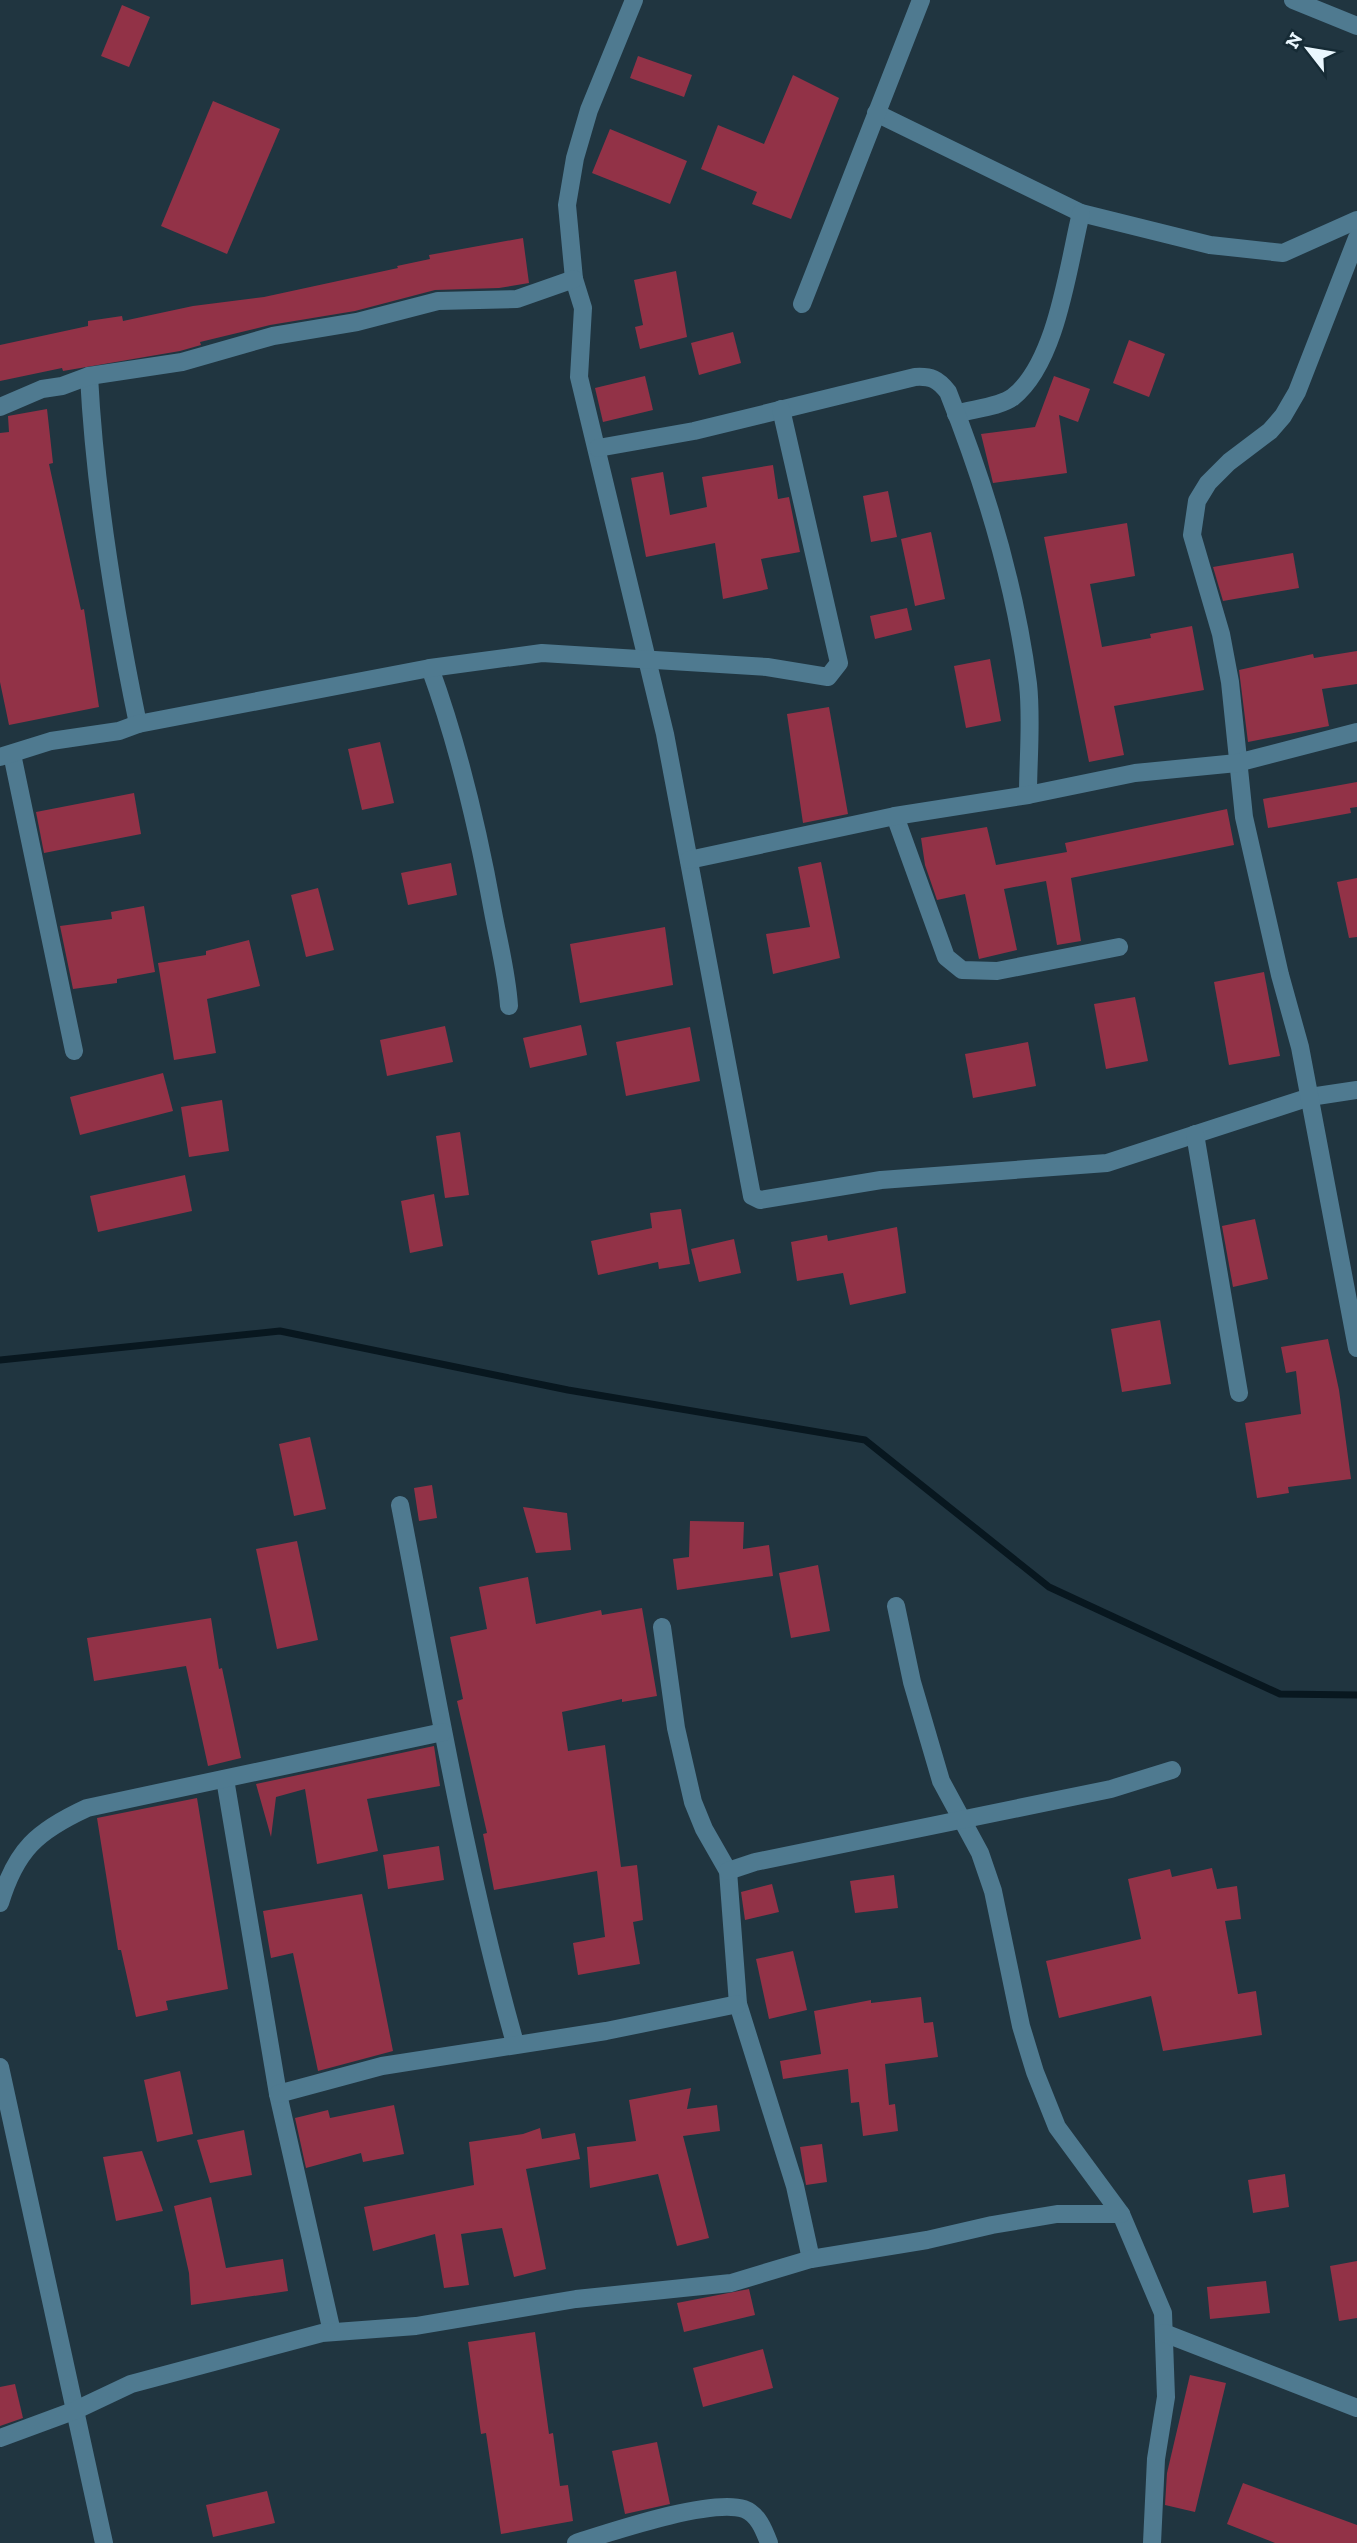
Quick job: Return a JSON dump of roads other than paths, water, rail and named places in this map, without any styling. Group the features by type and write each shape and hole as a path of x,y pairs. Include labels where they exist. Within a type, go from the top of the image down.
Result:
{"street":[{"path":"634,0 589,110 575,158 567,205 574,279 583,308 579,377 587,423 598,448 648,659 752,1196 760,1200 881,1180 1107,1163 1310,1097 1357,1090"},
{"path":"802,304 852,184 876,113 922,0"},
{"path":"1293,0 1357,26"},
{"path":"876,113 1081,213 1210,245 1283,253 1357,220"},
{"path":"956,414 1012,398 1037,370 1052,332 1081,213"},
{"path":"1357,237 1297,392 1283,416 1270,431 1229,462 1208,483 1197,501 1192,535 1223,646 1230,682 1244,817 1310,1097 1357,1348"},
{"path":"0,407 42,389 62,386 89,376 182,362 273,336 357,322 438,301 517,299 574,279"},
{"path":"89,376 91,426 111,594 138,724"},
{"path":"598,448 694,431 915,377 930,376 948,392 984,490 1003,558 1028,685 1028,795"},
{"path":"74,1051 6,755 51,741 119,731 138,724 430,668 542,653 767,667 828,677 839,663 781,409"},
{"path":"430,668 449,720 477,828 507,975 509,1006"},
{"path":"689,860 895,816 1028,795 1135,773 1237,763 1357,732"},
{"path":"895,816 946,957 962,970 997,971 1119,947"},
{"path":"1195,1135 1239,1393"},
{"path":"400,1505 489,1954 515,2043"},
{"path":"896,1606 926,1734 941,1781 980,1853 993,1891 1021,2026 1057,2127 1121,2214 1163,2312 1166,2397 1156,2459 1152,2543"},
{"path":"662,1627 676,1728 693,1802 727,1871 738,2004 795,2186 811,2259"},
{"path":"0,1903 7,1880 24,1849 62,1820 87,1808 132,1796 443,1732"},
{"path":"727,1871 1111,1789 1172,1770"},
{"path":"225,1779 278,2094 332,2332"},
{"path":"278,2094 382,2066 515,2043 606,2031 738,2004"},
{"path":"0,2067 104,2543"},
{"path":"0,2438 76,2410 131,2384 332,2332 416,2326 576,2299 731,2283 811,2259 1057,2214 1121,2214"},
{"path":"1164,2333 1357,2408"},
{"path":"576,2543 631,2526 724,2506 746,2510 756,2517 769,2543"}],"waterway":[{"path":"0,1360 280,1331 568,1390 865,1440 1049,1587 1280,1694 1357,1695"}]}
